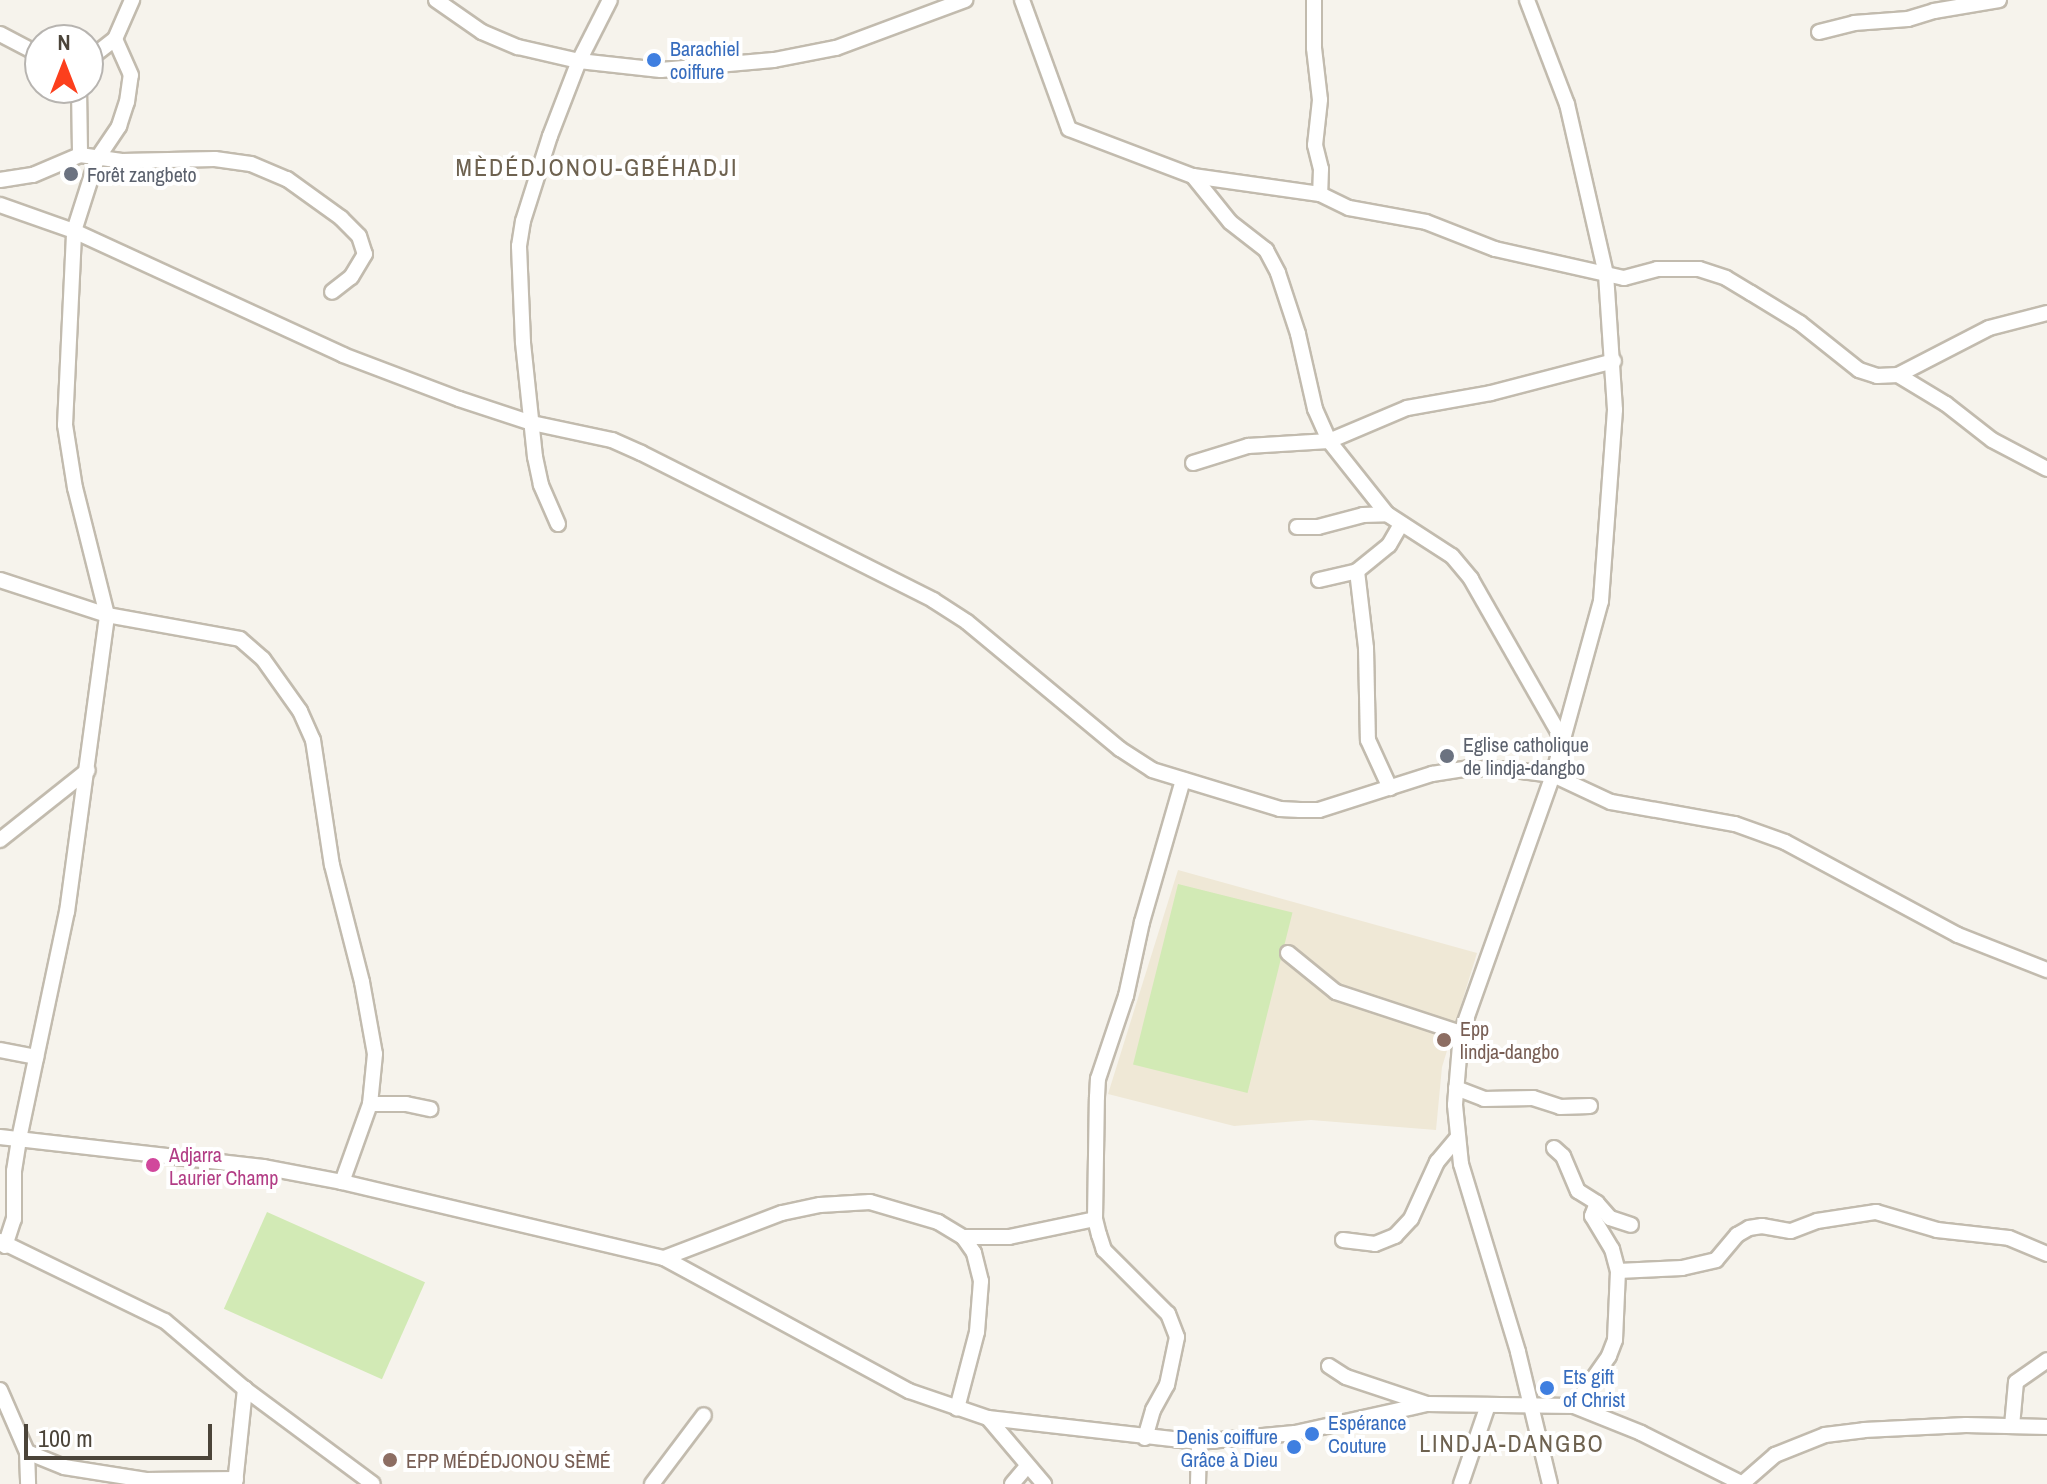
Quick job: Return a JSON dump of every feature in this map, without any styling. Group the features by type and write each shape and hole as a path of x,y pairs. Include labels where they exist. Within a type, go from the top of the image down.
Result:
{"street":[{"path":"104,48 115,39 132,0"},
{"path":"436,0 482,32 518,47 579,61 661,70 774,60 836,48 965,0"},
{"path":"558,524 537,472 519,246 523,221 550,136 579,61 610,0"},
{"path":"1022,0 1069,129 1193,176 1320,194 1349,208 1426,222 1495,249 1624,278 1657,269 1699,269 1726,278 1800,323 1859,370 1877,376 1898,375 1989,328 2047,313"},
{"path":"1314,0 1314,48 1320,100 1315,145 1321,169 1320,194"},
{"path":"1527,0 1567,104 1606,274 1615,410 1601,601 1553,775 1461,1033 1456,1088 1457,1138 1532,1406 1550,1484"},
{"path":"1819,32 1854,23 1908,19 1934,11 1999,0"},
{"path":"0,34 24,47"},
{"path":"115,39 131,75 119,126 97,159 74,231 65,425 75,488 107,615 67,912 19,1139 14,1171 14,1219 1,1242 73,1274 165,1321 245,1389 373,1484"},
{"path":"79,104 80,155"},
{"path":"0,180 33,175 80,155 97,159 215,159 251,164 287,179 341,218 364,244 361,264 332,292"},
{"path":"1193,176 1237,229 1266,250 1278,273 1298,334 1315,409 1329,441 1387,514 1452,556 1471,579 1563,740"},
{"path":"0,205 74,231 343,355 532,423 600,437 641,453 933,600 1016,660 1120,749 1152,770 1280,809 1300,810 1319,810 1432,774 1469,768 1553,775 1611,802 1735,824 1785,842 1958,935 2047,970"},
{"path":"1193,463 1248,446 1329,441 1416,406 1491,393 1614,361"},
{"path":"1898,375 1946,404 1992,440 2047,469"},
{"path":"1297,527 1318,527 1342,518 1387,514"},
{"path":"1319,580 1357,571 1389,545 1401,524"},
{"path":"1357,571 1366,648 1368,740 1390,788"},
{"path":"0,580 107,615 240,639 263,659 300,711 313,740 332,865 362,982 375,1054 370,1104 342,1182"},
{"path":"0,840 88,770"},
{"path":"1145,1438 1153,1410 1167,1385 1177,1337 1174,1324 1104,1250 1095,1219 1098,1079 1124,1004 1142,922 1183,780"},
{"path":"1288,953 1336,992 1461,1033"},
{"path":"0,1050 36,1057"},
{"path":"1456,1088 1484,1099 1533,1098 1560,1107 1590,1106"},
{"path":"370,1104 406,1104 430,1109"},
{"path":"0,1137 263,1167 342,1182 664,1258 875,1374 988,1418 1199,1442 1295,1433 1427,1404 1574,1406 1641,1433 1743,1484 1775,1455 1825,1435 1864,1430 2047,1427"},
{"path":"1343,1240 1375,1244 1395,1236 1411,1219 1437,1162 1457,1138"},
{"path":"1554,1148 1563,1156 1578,1191 1597,1203 1610,1218 1631,1225"},
{"path":"664,1258 782,1213 843,1202 893,1207 938,1222 963,1237 1009,1237 1095,1219"},
{"path":"1574,1406 1609,1356 1615,1340 1618,1271 1612,1249 1592,1216 1597,1203"},
{"path":"1618,1271 1682,1268 1716,1260 1737,1235 1749,1228 1762,1226 1791,1231 1817,1221 1876,1212 1937,1230 2009,1238 2047,1254"},
{"path":"957,1408 971,1364 981,1305 979,1268 963,1237"},
{"path":"2012,1426 2016,1382 2047,1360"},
{"path":"1329,1366 1346,1377 1427,1404"},
{"path":"27,1452 64,1467 122,1477 236,1482 245,1389"},
{"path":"0,1390 27,1452 28,1484"},
{"path":"1461,1484 1488,1405"},
{"path":"652,1484 704,1415"},
{"path":"988,1418 1044,1484"},
{"path":"1198,1484 1199,1442"},
{"path":"1012,1484 1027,1466"}],"shaded area":[{"path":"1178,870 1477,953 1442,1067 1436,1130 1311,1120 1234,1126 1108,1094"}],"green space":[{"path":"1178,884 1292,913 1247,1093 1133,1064"},
{"path":"267,1212 425,1282 382,1379 224,1309"}],"place":[{"name":"Barachiel coiffure","path":"654,60"},
{"name":"Forêt zangbeto","path":"71,174"},
{"name":"Eglise catholique de lindja-dangbo","path":"1447,756"},
{"name":"Epp lindja-dangbo","path":"1444,1040"},
{"name":"Adjarra Laurier Champ","path":"153,1165"},
{"name":"Ets gift of Christ","path":"1547,1388"},
{"name":"Espérance Couture","path":"1312,1434"},
{"name":"Denis coiffure Grâce à Dieu","path":"1294,1447"},
{"name":"EPP MÉDÉDJONOU SÈMÉ","path":"390,1460"}],"district":[{"name":"MÈDÉDJONOU-GBÉHADJI","path":"597,168"},
{"name":"LINDJA-DANGBO","path":"1512,1444"}]}
